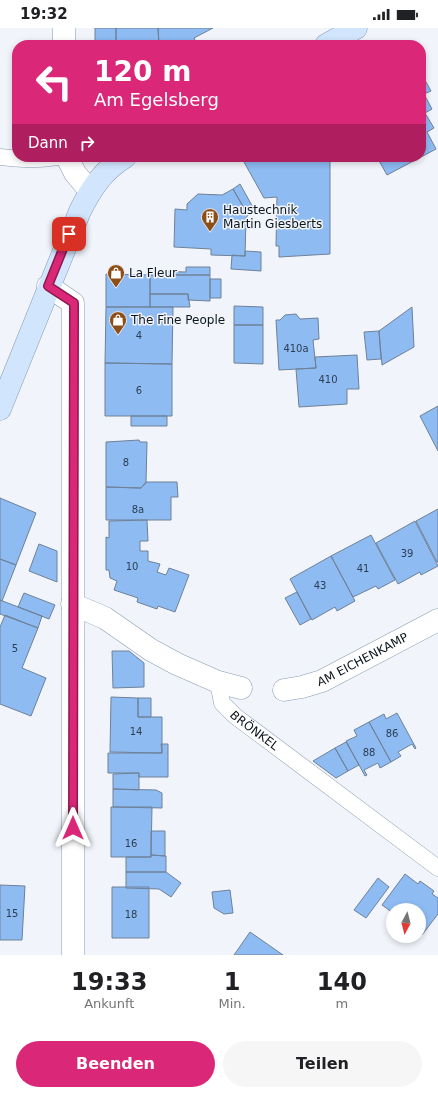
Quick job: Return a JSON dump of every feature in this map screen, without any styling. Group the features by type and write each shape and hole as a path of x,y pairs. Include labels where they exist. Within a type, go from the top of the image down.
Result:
{"main road":[{"path":"335,40 356,28"},
{"path":"0,408 72,228 90,191 103,174 119,162"}],"street":[{"path":"64,28 64,40"},
{"path":"70,162 75,173 90,191"},
{"path":"48,286 74,303 72,604 73,955"},
{"path":"72,604 105,618 151,650 177,664 218,682 241,688"},
{"name":"AM EICHENKAMP","path":"284,690 302,687 322,681 438,620"}],"lane":[{"path":"0,157 12,158"},
{"name":"BRÖNKEL","path":"218,682 222,702 235,716 438,868"}],"building":[{"path":"95,28 116,28 116,40 95,40"},
{"path":"116,28 158,28 159,40 116,40"},
{"path":"158,28 213,28 194,38 195,40 159,40"},
{"path":"426,82 431,91 426,93"},
{"path":"426,98 432,109 426,112"},
{"path":"426,115 434,128 427,132 436,149 426,154"},
{"path":"244,162 330,162 330,254 279,257 279,246 276,246 277,197 264,198"},
{"path":"380,162 412,162 387,175"},
{"path":"240,184 255,211 248,215 233,189"},
{"name":"Haustechnik Martin Giesberts","path":"233,189 248,215 246,218 245,256 211,255 211,249 174,247 175,209 187,210 187,204 198,194 222,195"},
{"path":"245,251 261,252 261,271 231,269 232,255 245,256"},
{"path":"186,267 210,267 210,275 150,275 150,271 186,272"},
{"path":"106,274 150,275 150,307 106,307"},
{"path":"150,275 210,275 210,301 188,300 188,294 150,294"},
{"path":"210,279 221,279 221,298 210,298"},
{"path":"150,294 188,294 190,307 150,307"},
{"path":"234,306 263,307 263,325 234,325"},
{"path":"106,307 173,307 172,364 105,363"},
{"path":"412,307 414,347 382,365 379,331"},
{"path":"296,314 300,319 318,318 319,339 313,340 316,368 279,370 276,320 280,320 285,315"},
{"path":"234,325 263,325 263,364 234,363"},
{"path":"379,331 381,359 367,360 364,332"},
{"path":"357,355 359,389 347,389 347,404 299,407 296,369 316,368 315,357"},
{"path":"105,363 172,364 172,416 105,416"},
{"path":"438,406 438,451 420,416"},
{"path":"131,416 167,416 167,426 131,426"},
{"path":"139,440 140,442 147,442 146,483 141,488 106,487 106,442"},
{"path":"146,482 177,482 178,497 171,497 171,520 106,520 106,487 141,488"},
{"path":"0,498 36,513 16,565 0,559"},
{"path":"438,509 438,562 437,562 416,521"},
{"path":"147,520 148,541 140,541 140,551 148,551 148,561 160,564 157,572 166,575 169,568 189,575 175,612 158,606 157,609 137,602 138,598 114,590 117,581 110,578 109,570 106,570 106,537 109,538 109,521"},
{"path":"415,521 438,566 421,575 420,572 398,584 376,543"},
{"path":"371,535 395,580 378,589 376,586 353,597 331,556"},
{"path":"39,544 57,551 57,582 29,571"},
{"path":"331,556 355,601 337,611 335,607 312,620 290,579"},
{"path":"0,559 16,565 2,601 0,600"},
{"path":"297,592 311,619 300,625 285,598"},
{"path":"24,593 55,605 49,619 18,607"},
{"path":"0,600 42,616 38,628 0,614"},
{"path":"5,615 38,628 22,668 46,678 31,716 0,704 0,627"},
{"path":"112,651 129,651 144,663 144,687 113,688"},
{"path":"111,697 138,698 138,717 162,717 162,753 110,752"},
{"path":"138,698 151,698 151,717 138,717"},
{"path":"397,713 416,748 415,749 412,744 398,752 401,756 391,762 369,722 384,714 386,719"},
{"path":"369,722 391,762 380,768 378,763 364,770 367,775 365,776 346,741 357,736 354,730"},
{"path":"346,742 359,765 348,771 335,748"},
{"path":"161,744 168,744 168,777 139,777 139,773 108,773 108,753 162,753"},
{"path":"335,748 348,771 336,778 313,761"},
{"path":"139,773 139,790 113,789 113,774"},
{"path":"113,789 156,790 162,793 162,808 113,807"},
{"path":"111,807 152,807 151,857 111,857"},
{"path":"151,831 165,831 165,856 151,855"},
{"path":"151,855 166,856 166,872 126,872 126,857 151,857"},
{"path":"126,872 166,872 181,883 171,897 159,889 126,888"},
{"path":"405,874 418,884 420,881 434,891 432,894 438,898 438,914 426,930 426,903 386,903 386,908 382,905"},
{"path":"378,878 389,887 366,918 354,910"},
{"path":"0,885 25,886 22,940 0,940"},
{"path":"112,887 149,887 149,938 112,938"},
{"path":"230,890 233,913 224,914 214,908 212,892"},
{"path":"250,932 283,955 234,955"}],"place":[{"name":"Haustechnik Martin Giesberts","path":"210,232"},
{"name":"La Fleur","path":"116,288"},
{"name":"The Fine People","path":"118,335"}],"route":[{"path":"69,234 48,286 74,303 72,604 73,828"}]}
